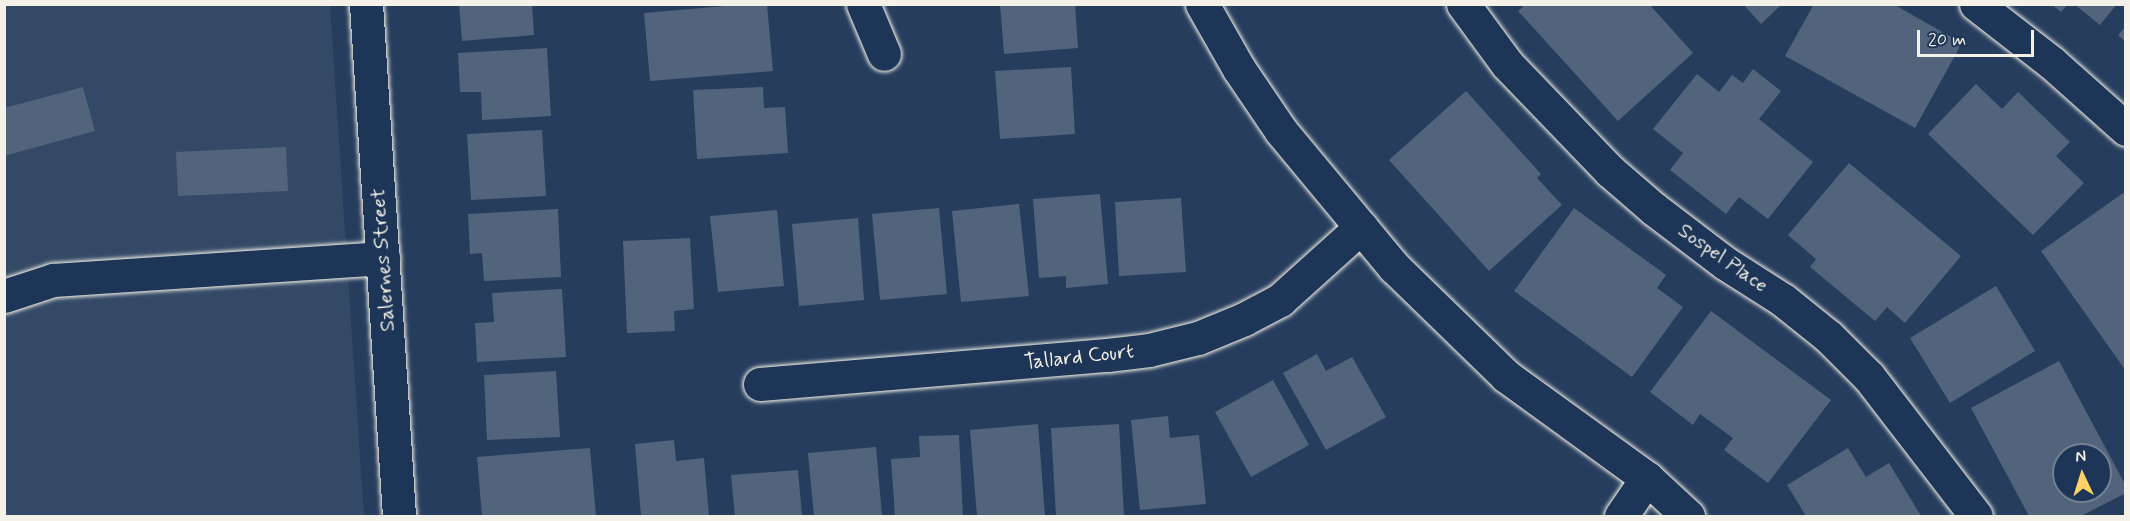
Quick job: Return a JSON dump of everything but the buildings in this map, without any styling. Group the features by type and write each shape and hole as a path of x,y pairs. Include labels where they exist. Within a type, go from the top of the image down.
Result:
{"street":[{"name":"Salernes Street","path":"366,4 399,516"},
{"path":"863,4 884,54"},
{"path":"1202,4 1239,69 1281,131 1394,267 1506,376 1647,478 1688,516"},
{"name":"Sospel Place","path":"1463,4 1507,64 1610,171 1654,209 1725,262 1783,300 1828,336 1861,369 1917,437 1976,516"},
{"path":"1976,4 2052,63 2126,129"},
{"name":"Tallard Court","path":"760,384 1107,355 1149,350 1198,338 1244,319 1280,300 1361,227"},
{"path":"4,296 52,280 383,258"},
{"path":"1621,516 1647,478"}],"shaded area":[{"path":"4,5 330,5 364,516 5,516"}]}
